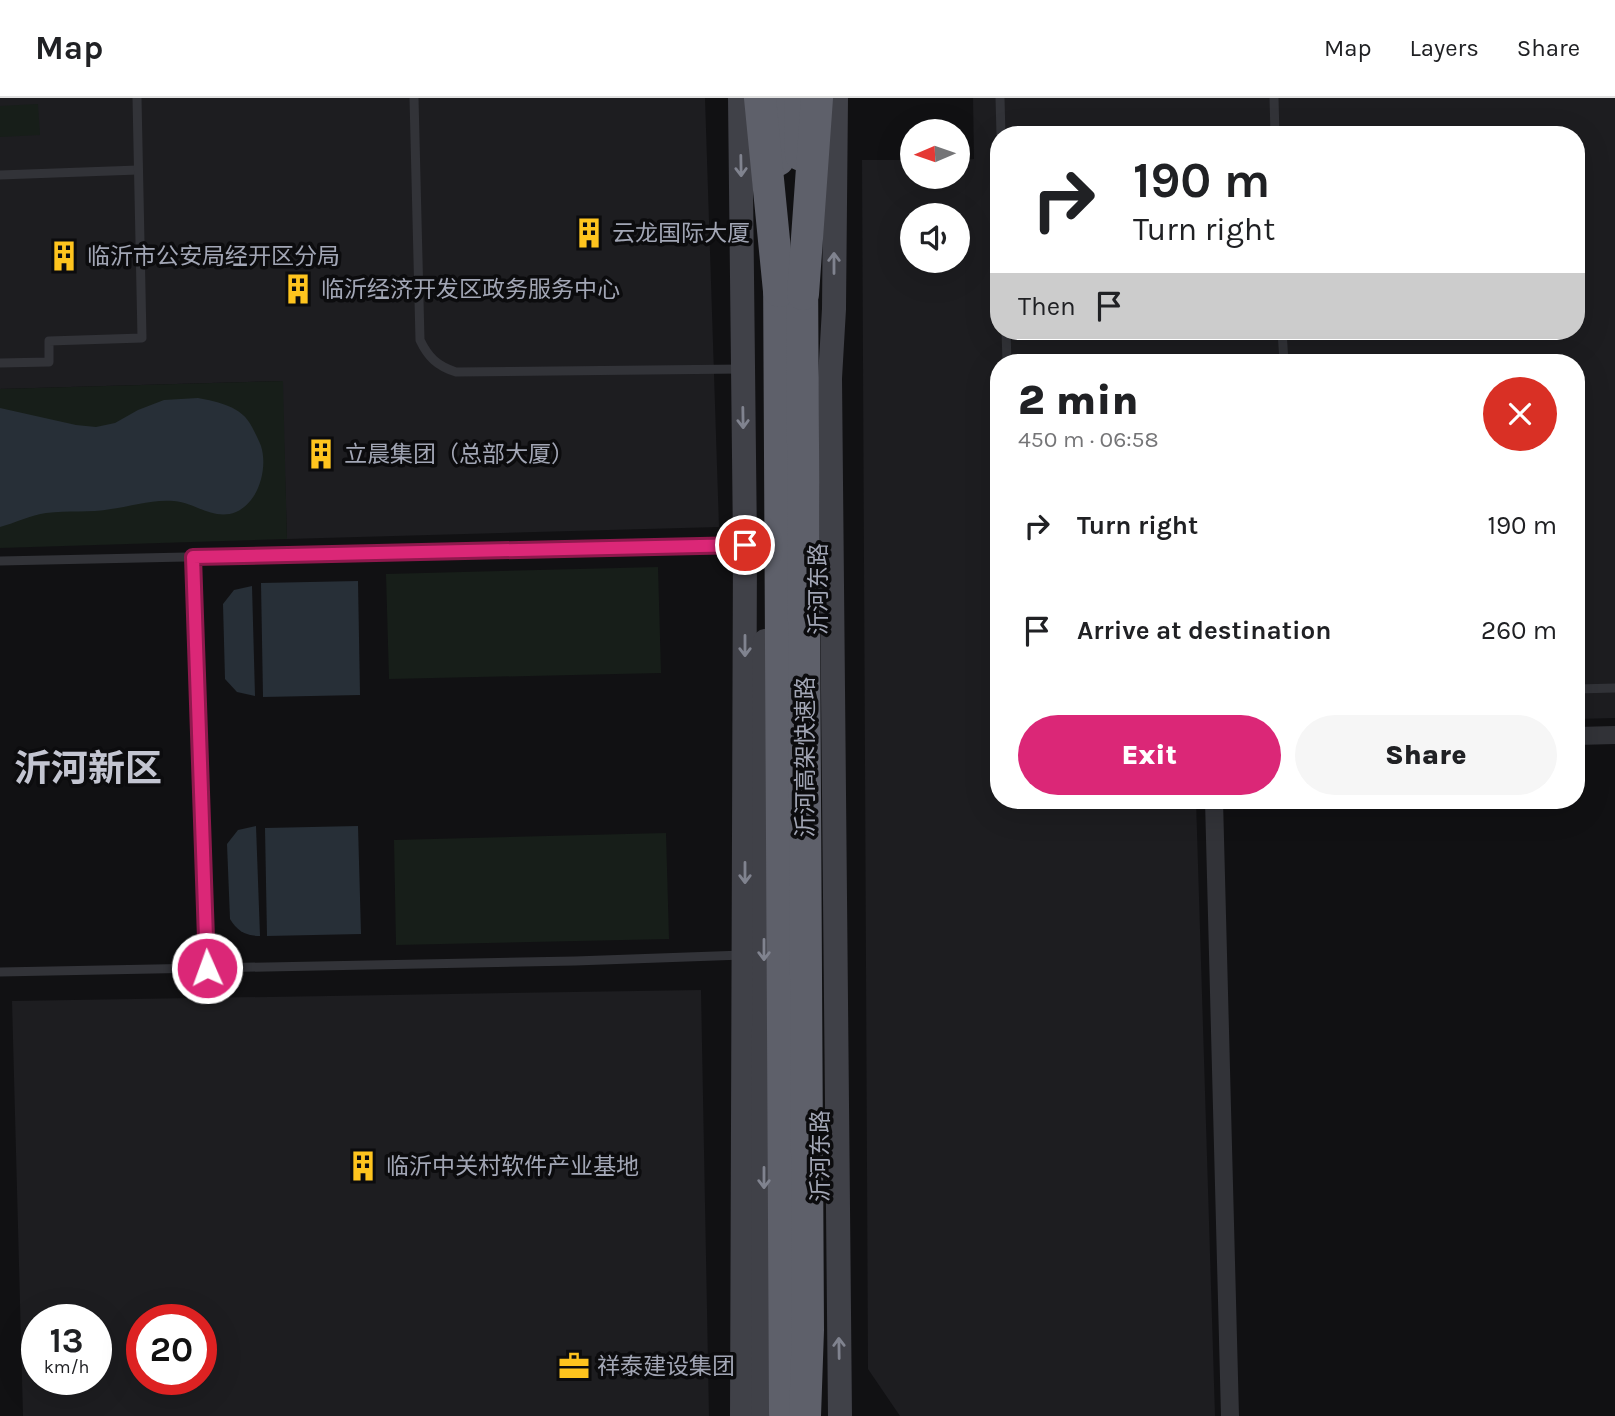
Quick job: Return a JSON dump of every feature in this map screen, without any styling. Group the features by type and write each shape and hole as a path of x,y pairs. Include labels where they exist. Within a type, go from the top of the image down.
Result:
{"highway":[{"path":"760,98 791,293"},
{"name":"沂河高架快速路","path":"778,98 791,293 808,1316 805,1416"},
{"name":"沂河高架快速路","path":"785,1416 791,293 800,98"},
{"path":"791,293 816,98"}],"main road":[{"path":"740,98 745,545 742,1416"},
{"path":"763,1416 767,98"},
{"name":"沂河东路","path":"816,98 820,1416"},
{"path":"836,98 831,417 839,1416"},
{"path":"817,457 831,417"}],"street":[{"path":"1585,736 1615,735"},
{"path":"1214,809 1230,1416"}],"lane":[{"path":"0,363 49,362 49,341 142,338 136,98"},
{"path":"414,98 420,340 425,352 434,362 456,372 742,369"},
{"path":"1000,98 1001,126"},
{"path":"1274,98 1275,126"},
{"path":"0,174 138,170"},
{"path":"0,561 745,545"},
{"path":"193,557 207,968"},
{"path":"1585,689 1615,688"},
{"path":"0,972 745,955"}],"shaded area":[{"path":"0,98 705,98 719,527 287,539 282,381 0,389"},
{"path":"973,98 1615,98 1615,718 1585,719 1585,354 990,354 990,809 1196,809 1215,1416 900,1416 868,1369 862,160 900,160 900,189 970,189 970,159 974,159"},
{"path":"38,104 40,135 0,137 0,106"},
{"path":"283,381 287,539 0,548 0,389"},
{"path":"198,398 221,403 242,414 259,441 263,455 260,484 251,501 244,507 236,512 220,514 182,502 158,501 103,510 46,513 0,527 0,408 96,427 115,423 164,400"},
{"path":"658,567 661,673 389,679 386,574"},
{"path":"358,581 360,695 263,697 261,583"},
{"path":"252,586 255,696 237,692 225,679 223,604 234,590"},
{"path":"256,826 260,936 242,932 230,919 227,844 238,830"},
{"path":"358,826 361,934 267,936 265,828"},
{"path":"666,833 669,939 396,945 394,840"},
{"path":"701,990 709,1416 23,1416 22,1395 112,1395 112,1304 21,1304 21,1341 12,1001"}],"place":[{"name":"云龙国际大厦","path":"589,233"},
{"name":"临沂市公安局经开区分局","path":"64,256"},
{"name":"临沂经济开发区政务服务中心","path":"298,289"},
{"name":"立晨集团（总部大厦）","path":"321,454"},
{"name":"临沂中关村软件产业基地","path":"363,1166"},
{"name":"祥泰建设集团","path":"574,1366"}],"district":[{"name":"沂河新区","path":"88,768"}],"route":[{"path":"207,968 193,557 745,545"}]}
